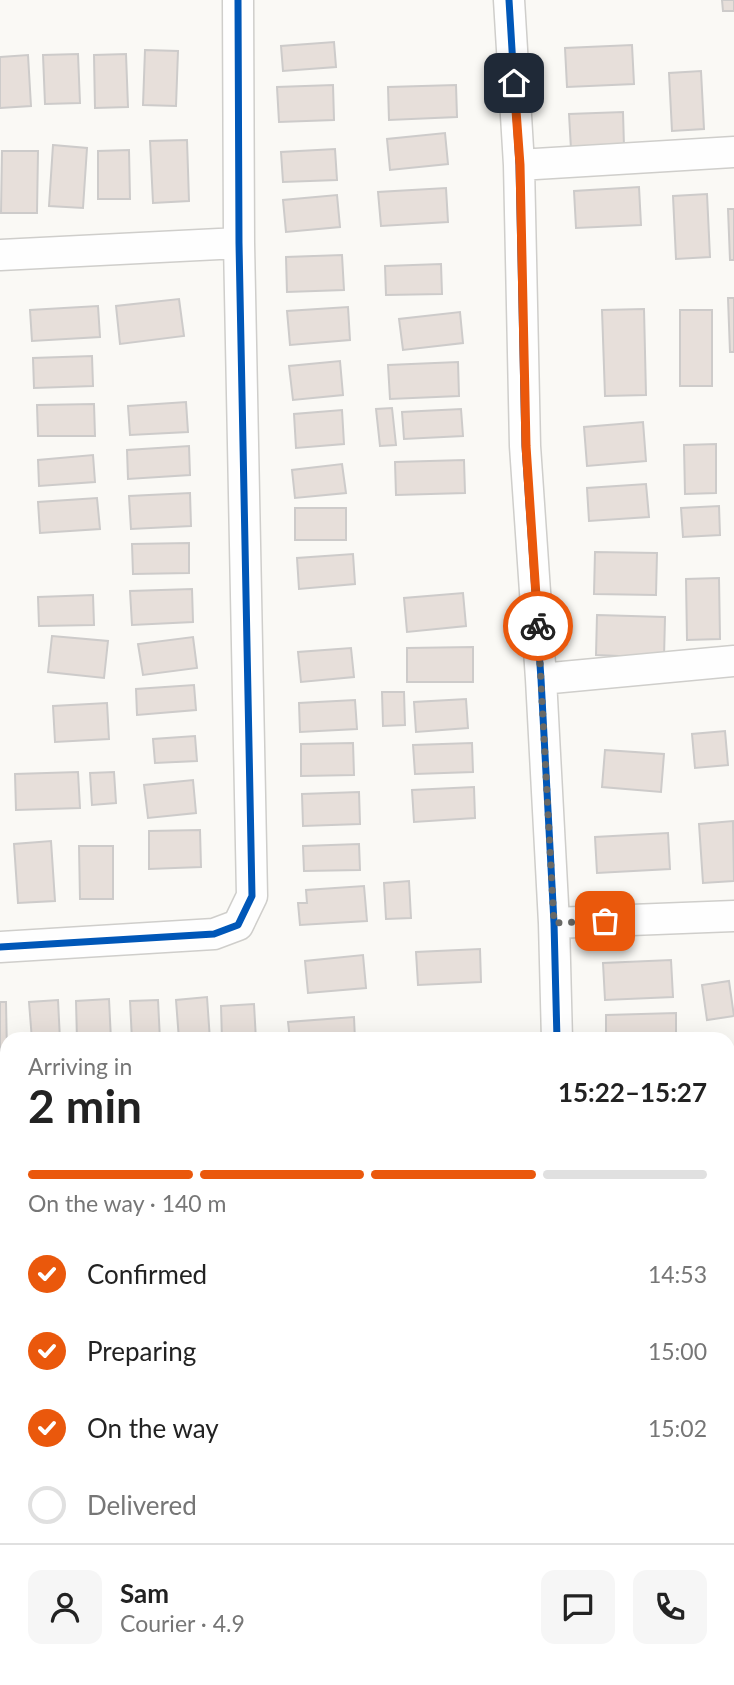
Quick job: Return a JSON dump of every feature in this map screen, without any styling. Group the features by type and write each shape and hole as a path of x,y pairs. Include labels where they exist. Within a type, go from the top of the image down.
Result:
{"street":[{"path":"0,947 214,934 238,925 252,896 239,243 238,0"},
{"path":"509,0 520,165 526,446 554,923 556,1032"},
{"path":"520,165 734,152"},
{"path":"0,255 239,243"},
{"path":"541,679 734,661"},
{"path":"554,923 734,916"}],"building":[{"path":"722,0 734,0 734,11 723,11"},
{"path":"334,42 336,67 283,71 281,46"},
{"path":"632,45 634,84 567,87 565,48"},
{"path":"145,50 178,51 176,106 143,105"},
{"path":"78,54 80,103 45,104 43,55"},
{"path":"126,54 128,107 95,108 94,55"},
{"path":"28,55 31,106 0,108 0,57"},
{"path":"701,71 704,129 672,131 669,73"},
{"path":"333,85 334,120 279,122 277,87"},
{"path":"456,85 457,117 389,120 388,87"},
{"path":"623,112 624,147 571,149 569,114"},
{"path":"445,133 448,164 390,170 387,139"},
{"path":"187,140 189,201 153,203 150,141"},
{"path":"53,145 87,148 83,208 49,206"},
{"path":"335,149 337,180 283,182 281,152"},
{"path":"129,150 130,199 98,199 98,151"},
{"path":"2,151 38,151 37,213 1,213"},
{"path":"639,187 641,225 576,228 574,191"},
{"path":"446,188 448,222 381,226 378,192"},
{"path":"707,194 710,257 676,259 673,196"},
{"path":"337,195 340,227 286,232 283,200"},
{"path":"728,209 734,209 734,260 730,260"},
{"path":"342,255 344,290 287,292 286,257"},
{"path":"441,264 442,294 386,295 385,266"},
{"path":"728,298 734,298 734,352 730,352"},
{"path":"179,299 184,336 120,344 116,306"},
{"path":"98,306 100,337 32,341 30,310"},
{"path":"348,307 350,340 290,345 287,311"},
{"path":"644,309 646,395 605,396 602,310"},
{"path":"680,310 712,310 712,386 680,386"},
{"path":"460,312 463,343 403,350 399,319"},
{"path":"92,356 93,386 34,388 33,358"},
{"path":"340,361 343,395 293,400 289,366"},
{"path":"458,362 459,396 390,399 388,365"},
{"path":"186,402 188,432 130,435 128,406"},
{"path":"94,404 95,436 38,436 37,405"},
{"path":"392,408 396,445 380,446 376,409"},
{"path":"461,409 463,436 404,439 402,412"},
{"path":"342,410 344,444 296,448 294,414"},
{"path":"643,422 646,461 587,466 584,427"},
{"path":"716,444 716,493 685,494 684,445"},
{"path":"189,446 190,475 128,479 127,450"},
{"path":"93,455 95,482 39,486 38,460"},
{"path":"464,460 465,493 396,495 395,462"},
{"path":"342,464 346,493 295,498 292,470"},
{"path":"646,484 649,517 589,521 587,488"},
{"path":"190,493 191,526 131,529 129,496"},
{"path":"97,498 100,529 40,533 38,502"},
{"path":"719,506 720,535 683,537 681,508"},
{"path":"295,508 346,508 346,540 295,540"},
{"path":"189,543 189,573 133,574 132,544"},
{"path":"595,552 657,553 656,595 594,594"},
{"path":"353,554 355,584 299,589 297,558"},
{"path":"719,578 720,639 687,640 686,579"},
{"path":"192,589 193,622 132,625 130,591"},
{"path":"463,593 466,626 407,632 404,598"},
{"path":"93,595 94,625 39,626 38,597"},
{"path":"597,615 665,617 664,658 596,655"},
{"path":"52,636 108,641 104,678 48,672"},
{"path":"193,637 197,668 143,675 138,644"},
{"path":"473,647 473,682 407,682 407,648"},
{"path":"351,648 354,677 301,682 298,652"},
{"path":"194,685 196,710 137,715 136,689"},
{"path":"382,692 404,692 405,725 383,726"},
{"path":"466,699 468,728 416,732 414,702"},
{"path":"355,700 357,729 300,732 299,703"},
{"path":"107,703 109,739 55,742 53,706"},
{"path":"725,731 728,765 695,768 692,734"},
{"path":"195,736 197,761 155,763 153,739"},
{"path":"353,743 354,775 301,776 301,744"},
{"path":"472,743 473,772 415,774 413,745"},
{"path":"605,750 664,754 661,792 602,787"},
{"path":"78,772 80,808 16,810 15,774"},
{"path":"114,772 116,803 92,805 90,773"},
{"path":"193,780 196,813 148,818 144,785"},
{"path":"474,787 475,818 414,822 412,790"},
{"path":"359,792 360,824 303,826 302,794"},
{"path":"733,821 734,881 703,883 699,824"},
{"path":"200,830 201,867 149,869 149,831"},
{"path":"668,833 670,869 597,873 595,837"},
{"path":"51,841 55,901 18,903 14,844"},
{"path":"359,844 360,870 304,871 303,846"},
{"path":"79,846 113,846 113,899 80,899"},
{"path":"409,881 411,918 386,919 384,883"},
{"path":"364,886 367,921 300,925 298,903 307,903 306,890"},
{"path":"480,949 481,982 418,985 416,952"},
{"path":"363,955 366,988 308,993 305,961"},
{"path":"671,960 673,997 605,1000 603,963"},
{"path":"729,981 734,1016 707,1020 702,985"},
{"path":"207,997 209,1032 178,1032 176,1000"},
{"path":"109,999 111,1032 77,1032 76,1001"},
{"path":"58,1000 60,1032 31,1032 29,1002"},
{"path":"158,1000 160,1032 132,1032 130,1001"},
{"path":"0,1002 6,1002 7,1032 0,1032"},
{"path":"254,1004 256,1032 222,1032 221,1006"},
{"path":"676,1013 676,1032 606,1032 606,1015"},
{"path":"354,1017 355,1032 289,1032 288,1022"}],"cycle path":[{"path":"0,947 214,934 238,925 252,896 239,243 238,0"},
{"path":"509,0 519,165 525,446 541,679 557,1032"}],"way so far":[{"path":"538,626 554,923 605,921"}],"route":[{"path":"514,83 520,165 526,446 538,626"}]}
